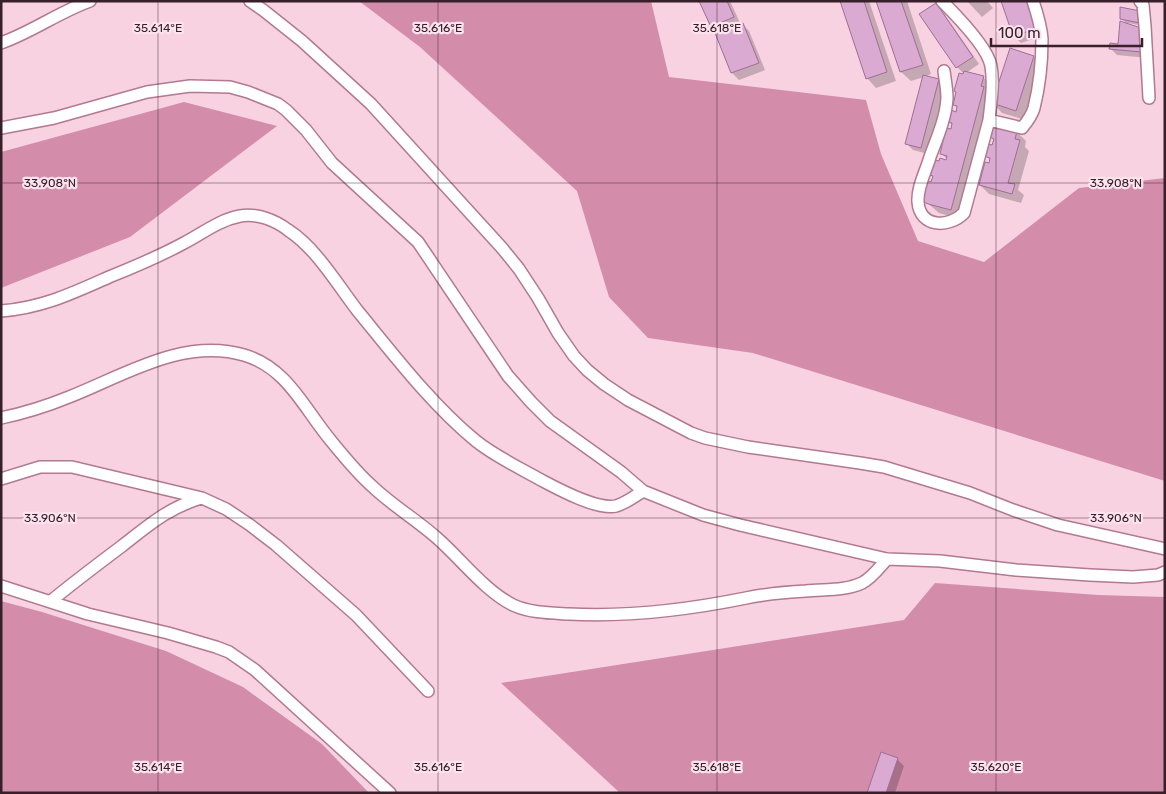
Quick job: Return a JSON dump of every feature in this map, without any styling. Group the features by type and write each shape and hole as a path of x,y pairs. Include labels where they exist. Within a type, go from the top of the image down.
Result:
{"street":[{"path":"1,42 22,36 58,15 90,1"},
{"path":"250,1 302,41 372,104 519,269 574,356 604,384 628,400 691,434 705,438 780,453 860,463 884,468 970,493 1058,525 1165,549"},
{"path":"942,1 989,58 993,87 989,120 964,213 956,221 938,223 925,218 920,211 918,200 921,184 944,115 947,97 944,71"},
{"path":"989,120 1022,128 1033,110 1042,38 1033,1"},
{"path":"1140,1 1143,5 1145,26 1149,98"},
{"path":"1,128 54,118 148,92 190,86 230,87 248,92 278,104 286,110 306,130 332,163 418,242 508,376 531,402 550,421 643,490 703,515 887,559 940,561 1016,570 1090,575 1133,577 1158,575 1165,572"},
{"path":"1,311 15,310 63,298 184,243 227,219 242,216 259,216 289,230 300,239 436,405 478,442 553,486 597,505 604,507 617,506 643,490"},
{"path":"1,418 37,410 133,370 189,352 216,350 241,354 255,359 278,372 296,393 334,446 374,488 438,539 500,597 514,605 541,612 590,615 664,612 757,596 843,588 863,582 871,577 887,559"},
{"path":"1,479 40,468 72,467 202,498 226,509 276,545 356,616 428,691"},
{"path":"51,601 79,577 165,513 184,503 202,498"},
{"path":"1,586 88,614 168,633 229,652 255,670 390,793"}],"shaded area":[{"path":"359,1 651,1 669,77 866,100 881,154 918,241 984,262 1079,188 1165,178 1165,481 753,353 648,338 609,297 577,191 420,47"},
{"path":"184,102 277,126 130,237 1,288 1,152"},
{"path":"935,583 1098,595 1165,597 1165,793 620,793 501,683 904,620"},
{"path":"1,601 166,651 243,687 322,744 369,793 1,793"}],"building":[{"path":"699,1 727,1 734,17 711,27"},
{"path":"840,1 864,1 887,72 866,79"},
{"path":"876,1 901,1 923,65 900,72"},
{"path":"1001,1 1027,1 1036,29 1013,36"},
{"path":"936,3 973,57 956,68 919,14"},
{"path":"1120,7 1140,11 1140,23 1120,19"},
{"path":"1120,21 1141,28 1141,52 1109,49 1110,43 1118,44"},
{"path":"743,23 759,63 731,73 715,33"},
{"path":"1010,48 1034,56 1016,111 992,103"},
{"path":"964,71 984,76 981,86 984,87 951,210 924,202 923,195 927,180 931,182 933,176 930,175 934,160 939,161 940,158 946,160 947,156 940,154 946,128 951,129 952,123 948,122 951,110 956,112 957,106 953,105 956,92 954,91 959,73 963,74"},
{"path":"923,75 939,79 921,148 905,144"},
{"path":"999,126 1017,131 1015,139 1020,140 1008,183 1015,184 1012,194 979,185 985,162 989,163 990,158 984,156 988,144 992,145 994,139 990,137 992,128 998,129"},
{"path":"881,752 898,758 886,793 867,793"}]}
